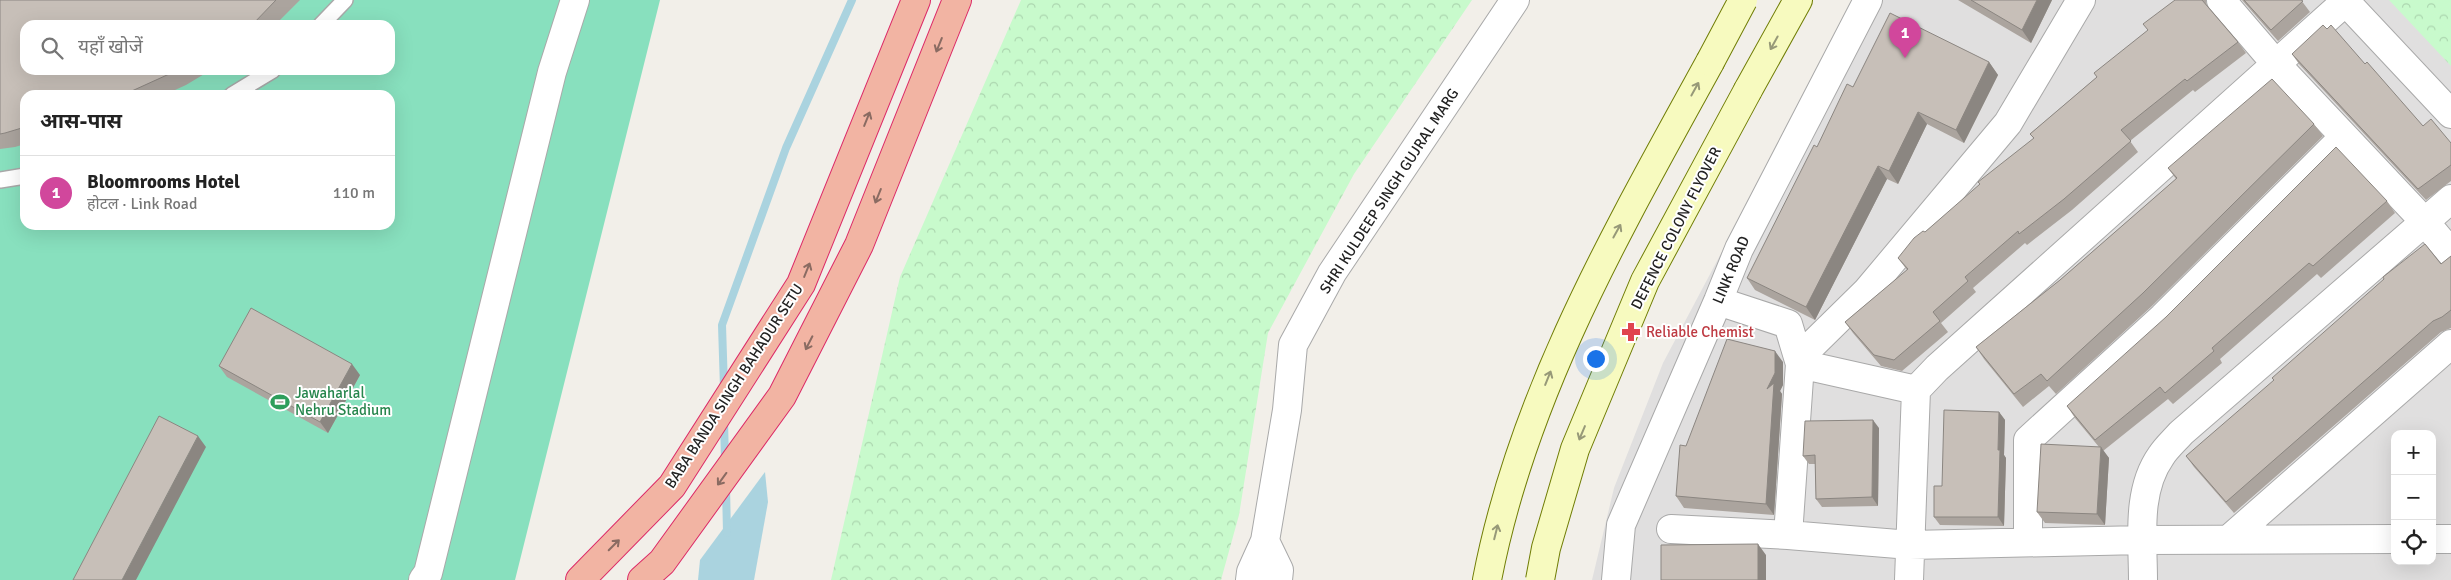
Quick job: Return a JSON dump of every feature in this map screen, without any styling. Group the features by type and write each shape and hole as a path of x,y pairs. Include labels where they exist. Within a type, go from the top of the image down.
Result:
{"highway":[{"name":"BABA BANDA SINGH BAHADUR SETU","path":"580,580 672,486 801,284 916,0"},
{"path":"642,580 662,562 782,396 859,245 957,0"}],"main road":[{"path":"1487,580 1496,530 1531,421 1561,347 1602,260 1744,0"},
{"name":"DEFENCE COLONY FLYOVER","path":"1540,580 1546,548 1575,449 1645,280 1798,0"}],"street":[{"path":"423,580 428,573 552,72 575,0"},
{"name":"SHRI KULDEEP SINGH GUJRAL MARG","path":"1247,577 1265,541 1287,410 1293,345 1332,273 1515,0"},
{"name":"LINK ROAD","path":"1616,580 1621,525 1718,301 1738,249 1868,0"},
{"path":"1800,364 1810,347 1867,291 2008,123 2080,0"},
{"path":"2221,0 2276,64 2426,222 2451,252"},
{"path":"1909,580 1916,390 1937,368 2344,1 2451,114"},
{"path":"2028,542 2028,440 2163,317 2344,137"},
{"path":"2143,580 2143,505 2150,479 2160,457 2176,439 2451,199"},
{"path":"1718,301 1788,324 1800,364 1788,535"},
{"path":"2229,539 2451,344"},
{"path":"1800,364 1916,390"},
{"path":"1671,529 1788,535 1910,545 2143,540 2391,539"},
{"path":"2436,539 2451,539"},
{"path":"1247,577 1279,575 1265,541"}],"lane":[{"path":"325,20 345,0"},
{"path":"240,90 265,75"},
{"path":"0,180 20,177"}],"shaded area":[{"path":"1855,0 2451,0 2451,580 1592,580 1614,488 1663,363"}],"green space":[{"name":"Jawaharlal Nehru Stadium","path":"0,0 660,0 515,580 0,580"},
{"path":"1021,0 1472,0 1354,174 1268,333 1239,515 1221,580 831,580 900,277"},
{"path":"2389,0 2451,0 2451,66"}],"water":[{"path":"765,472 768,502 754,580 698,580 700,560"}],"building":[{"path":"0,0 276,0 257,20 20,20 20,75 167,75 134,90 20,90 20,128 0,134"},
{"path":"1971,0 2037,0 2022,30"},
{"path":"2175,0 2202,0 2238,42 2187,81 2185,79 2121,130 2131,141 2064,199 2019,234 2018,231 1965,277 1968,281 1933,312 1940,321 1894,360 1874,355 1845,322 1908,269 1898,258 1914,238 1923,231 1925,232 1980,184 1978,182 2034,138 2030,134 2097,77 2094,73 2148,30 2143,24"},
{"path":"2244,0 2301,0 2303,1 2271,30"},
{"path":"1890,13 1989,62 1956,130 1918,112 1889,171 1878,166 1806,307 1747,278 1814,145 1817,147 1847,84 1853,87"},
{"path":"2323,25 2327,29 2331,25 2365,64 2367,62 2423,126 2431,119 2451,143 2451,165 2418,189 2292,54"},
{"path":"2272,79 2314,124 2143,293 2047,381 2041,374 2014,394 1976,347 2060,280 2177,178 2168,168"},
{"path":"2336,147 2387,201 2313,266 2309,263 2212,348 2214,351 2165,393 2160,387 2095,440 2067,406 2166,317"},
{"path":"2425,244 2441,264 2451,256 2451,310 2433,321 2226,502 2186,456 2274,380 2272,378 2384,279 2383,277"},
{"path":"251,308 352,364 320,422 219,366"},
{"path":"1727,339 1775,351 1775,373 1767,389 1774,383 1766,504 1676,496 1680,445 1686,446"},
{"path":"1944,410 1999,412 1998,517 1934,517 1934,486 1942,486"},
{"path":"159,416 198,436 122,580 73,580"},
{"path":"1873,420 1872,497 1816,499 1815,455 1803,456 1805,421"},
{"path":"2041,444 2101,447 2097,514 2037,512"},
{"path":"1758,544 1758,580 1661,580 1661,545"}],"waterway":[{"path":"724,388 722,325 786,148 852,0"},
{"path":"724,420 725,461"},
{"path":"726,487 727,533"}],"place":[{"name":"Bloomrooms Hotel","path":"1905,58"},
{"name":"Reliable Chemist","path":"1631,332"},
{"name":"Jawaharlal Nehru Stadium","path":"280,402"}]}
